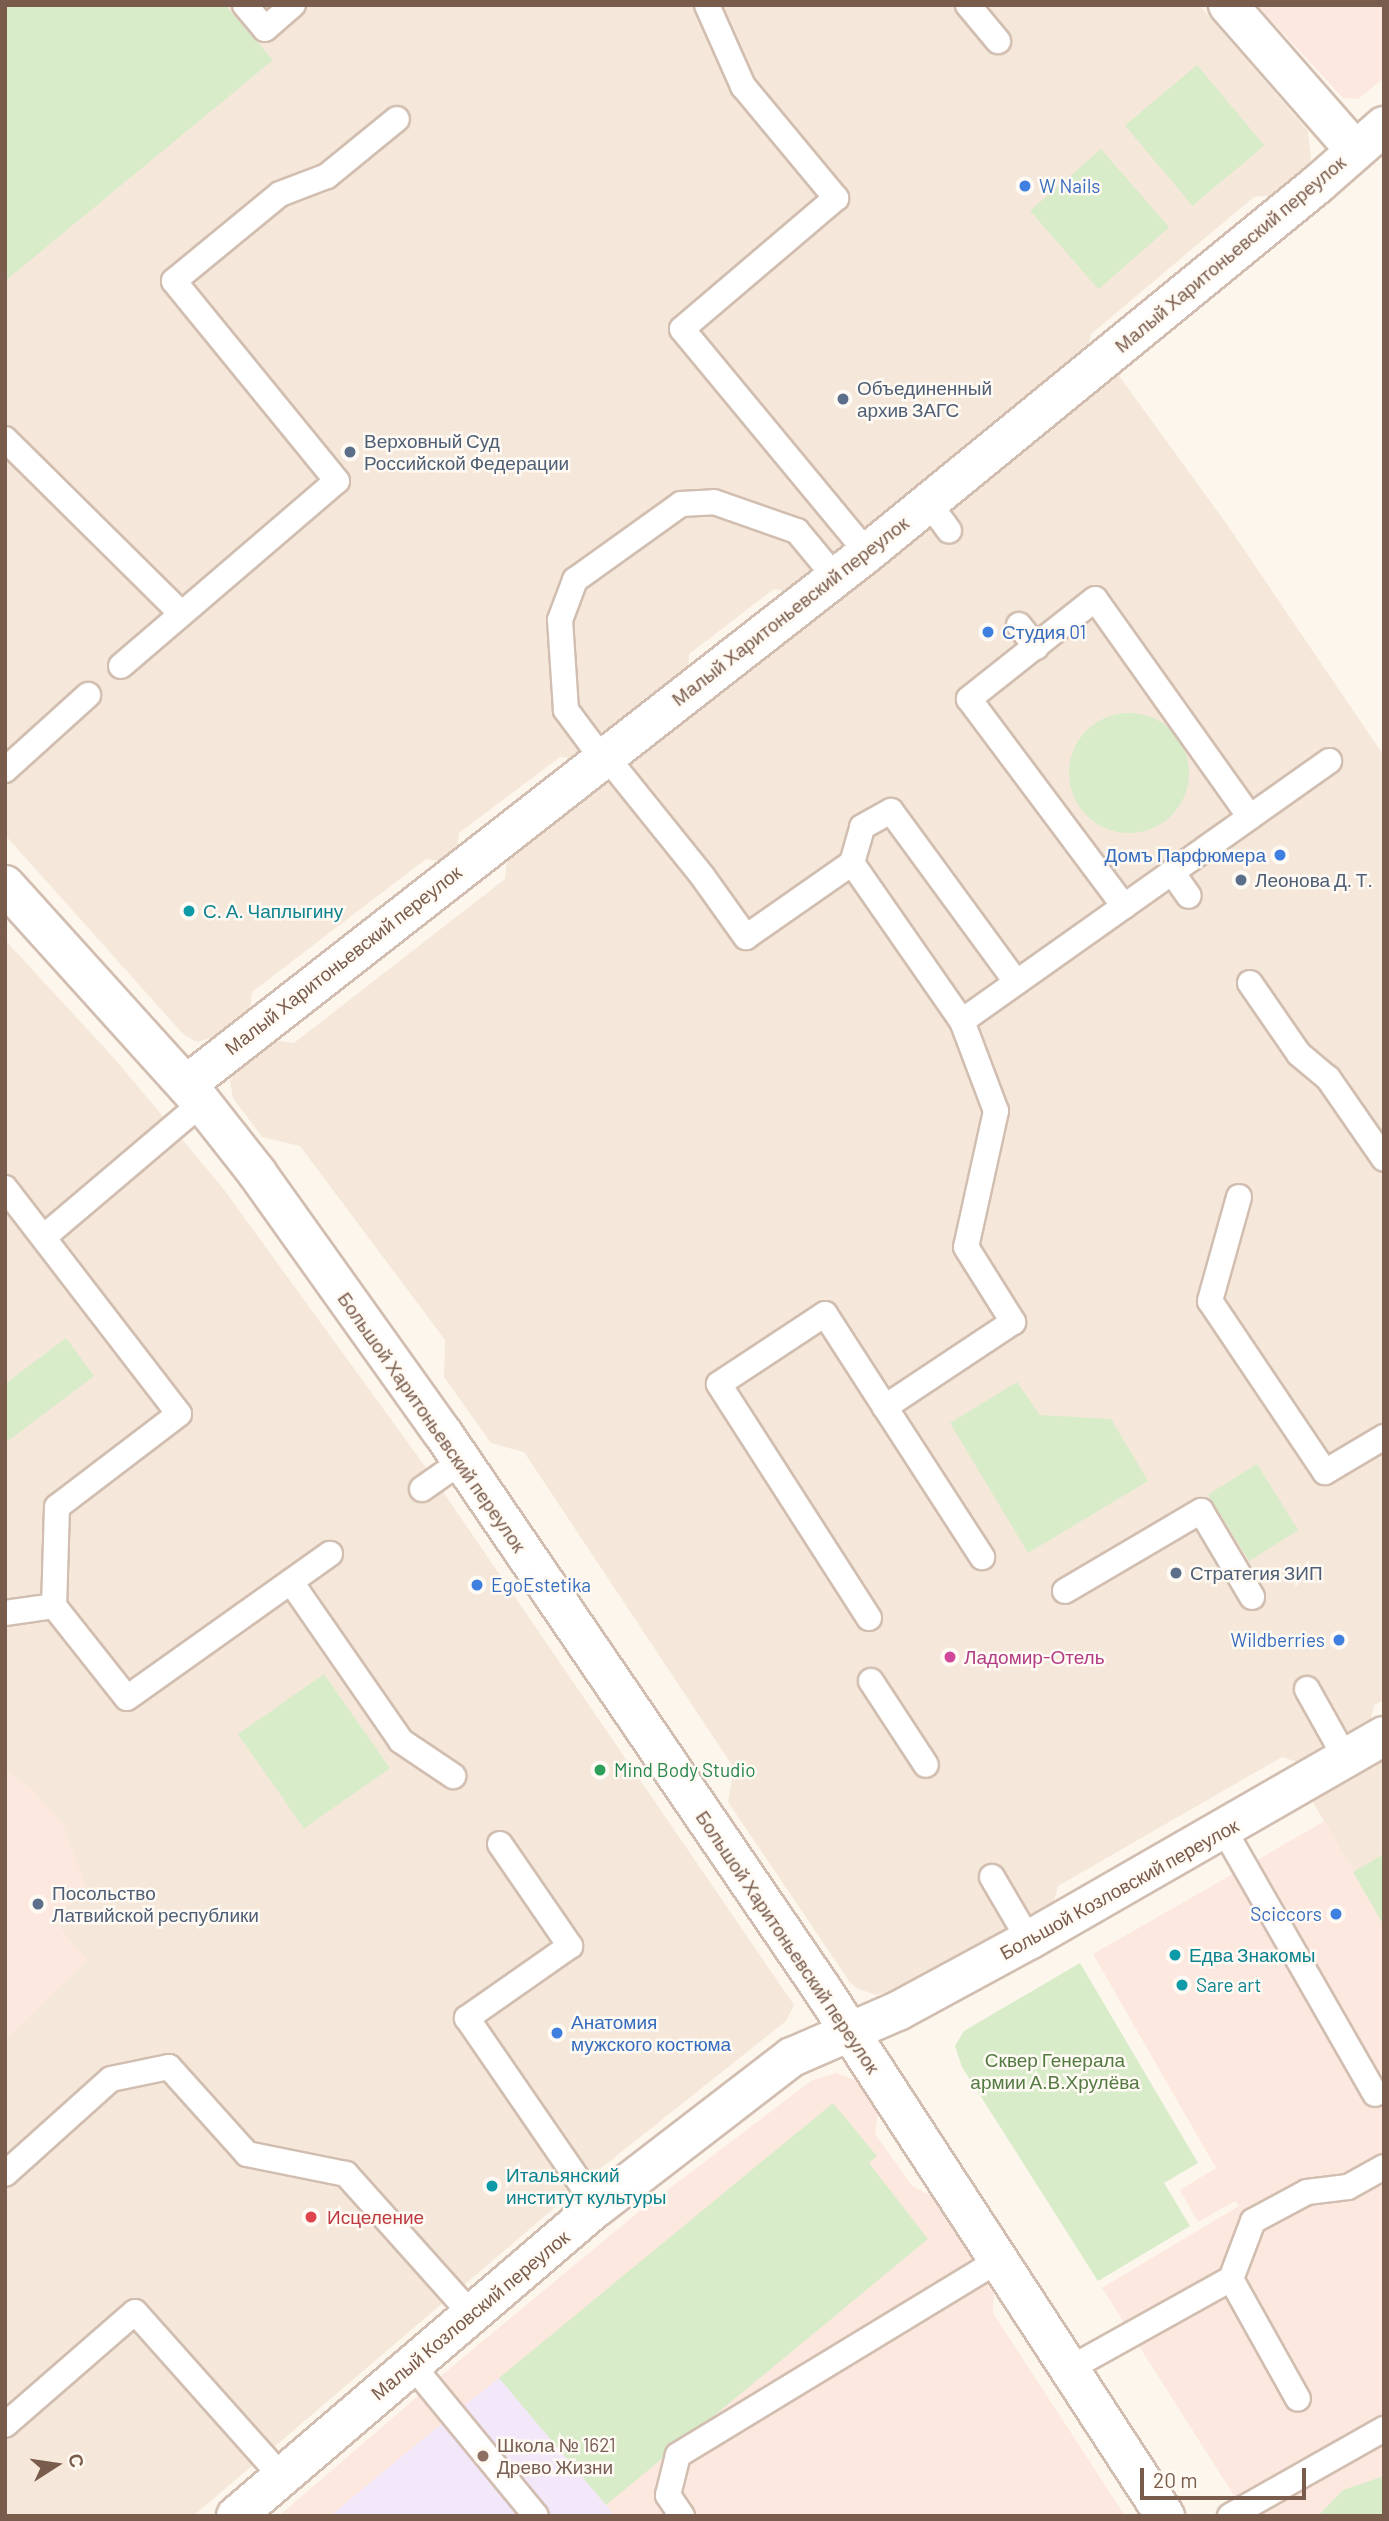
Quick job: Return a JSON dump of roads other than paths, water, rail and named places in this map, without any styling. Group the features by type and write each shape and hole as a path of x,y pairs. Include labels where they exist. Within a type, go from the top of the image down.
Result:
{"street":[{"path":"1228,5 1370,138"},
{"name":"Малый Харитоньевский переулок","path":"194,1094 603,756 867,553 939,517 1370,138"},
{"name":"Большой Харитоньевский переулок","path":"5,885 194,1094 257,1173 462,1461 849,2031 1165,2516"},
{"name":"Большой Козловский переулок","path":"849,2031 898,2011 1029,1940 1224,1830 1345,1757 1382,1741"},
{"name":"Малый Козловский переулок","path":"236,2516 597,2207 792,2057 849,2031"}],"lane":[{"path":"245,5 265,29 293,5"},
{"path":"707,5 743,86 836,198 682,329 867,553"},
{"path":"968,5 998,41"},
{"path":"121,666 337,481 174,281 280,194 327,176 397,119"},
{"path":"5,439 181,613"},
{"path":"835,577 797,531 714,502 681,504 575,580 560,620 566,710 703,877 746,937 852,863 862,827 891,811 1016,982"},
{"path":"1124,906 969,699 1095,599 1250,817"},
{"path":"1018,625 1036,647"},
{"path":"5,770 88,695"},
{"path":"962,1021 1329,761"},
{"path":"852,863 962,1021 996,1111 966,1247 1013,1322 885,1407"},
{"path":"1172,872 1189,896"},
{"path":"1250,983 1298,1054 1328,1078 1384,1159"},
{"path":"45,1236 194,1094"},
{"path":"1239,1197 1210,1301 1325,1472 1384,1437"},
{"path":"10,1202 45,1236 179,1414 57,1507 54,1606 127,1698 330,1554"},
{"path":"869,1618 719,1384 825,1314 982,1557"},
{"path":"422,1489 462,1461"},
{"path":"1065,1591 1201,1511 1252,1597"},
{"path":"291,1582 401,1741 453,1776"},
{"path":"5,1613 54,1606"},
{"path":"871,1681 926,1765"},
{"path":"1307,1689 1345,1757"},
{"path":"1224,1830 1375,2094"},
{"path":"500,1844 570,1946 467,2018 597,2207"},
{"path":"992,1877 1029,1940"},
{"path":"5,2174 111,2079 169,2067 247,2154 346,2174 471,2314"},
{"path":"1069,2369 1231,2279 1253,2221 1307,2192 1348,2187 1384,2167"},
{"path":"682,2516 668,2495 678,2455 999,2260"},
{"path":"1231,2279 1298,2399"},
{"path":"5,2425 135,2312 282,2477"},
{"path":"412,2364 536,2516"},
{"path":"1230,2516 1384,2429"}],"place":[{"name":"W Nails","path":"1025,186"},
{"name":"Объединенный архив ЗАГС","path":"843,399"},
{"name":"Верховный Суд Российской Федерации","path":"350,452"},
{"name":"Студия 01","path":"988,632"},
{"name":"Домъ Парфюмера","path":"1280,855"},
{"name":"Леонова Д. Т.","path":"1241,880"},
{"name":"С. А. Чаплыгину","path":"189,911"},
{"name":"Стратегия ЗИП","path":"1176,1573"},
{"name":"EgoEstetika","path":"477,1585"},
{"name":"Wildberries","path":"1339,1640"},
{"name":"Ладомир-Отель","path":"950,1657"},
{"name":"Mind Body Studio","path":"600,1770"},
{"name":"Посольство Латвийской республики","path":"38,1904"},
{"name":"Sciccors","path":"1336,1914"},
{"name":"Едва Знакомы","path":"1175,1955"},
{"name":"Sare art","path":"1182,1985"},
{"name":"Анатомия мужского костюма","path":"557,2033"},
{"name":"Итальянский институт культуры","path":"492,2186"},
{"name":"Исцеление","path":"311,2217"},
{"name":"Школа № 1621 Древо Жизни","path":"483,2456"}],"park label":[{"name":"Сквер Генерала армии А.В.Хрулёва","path":"1055,2071"}]}
